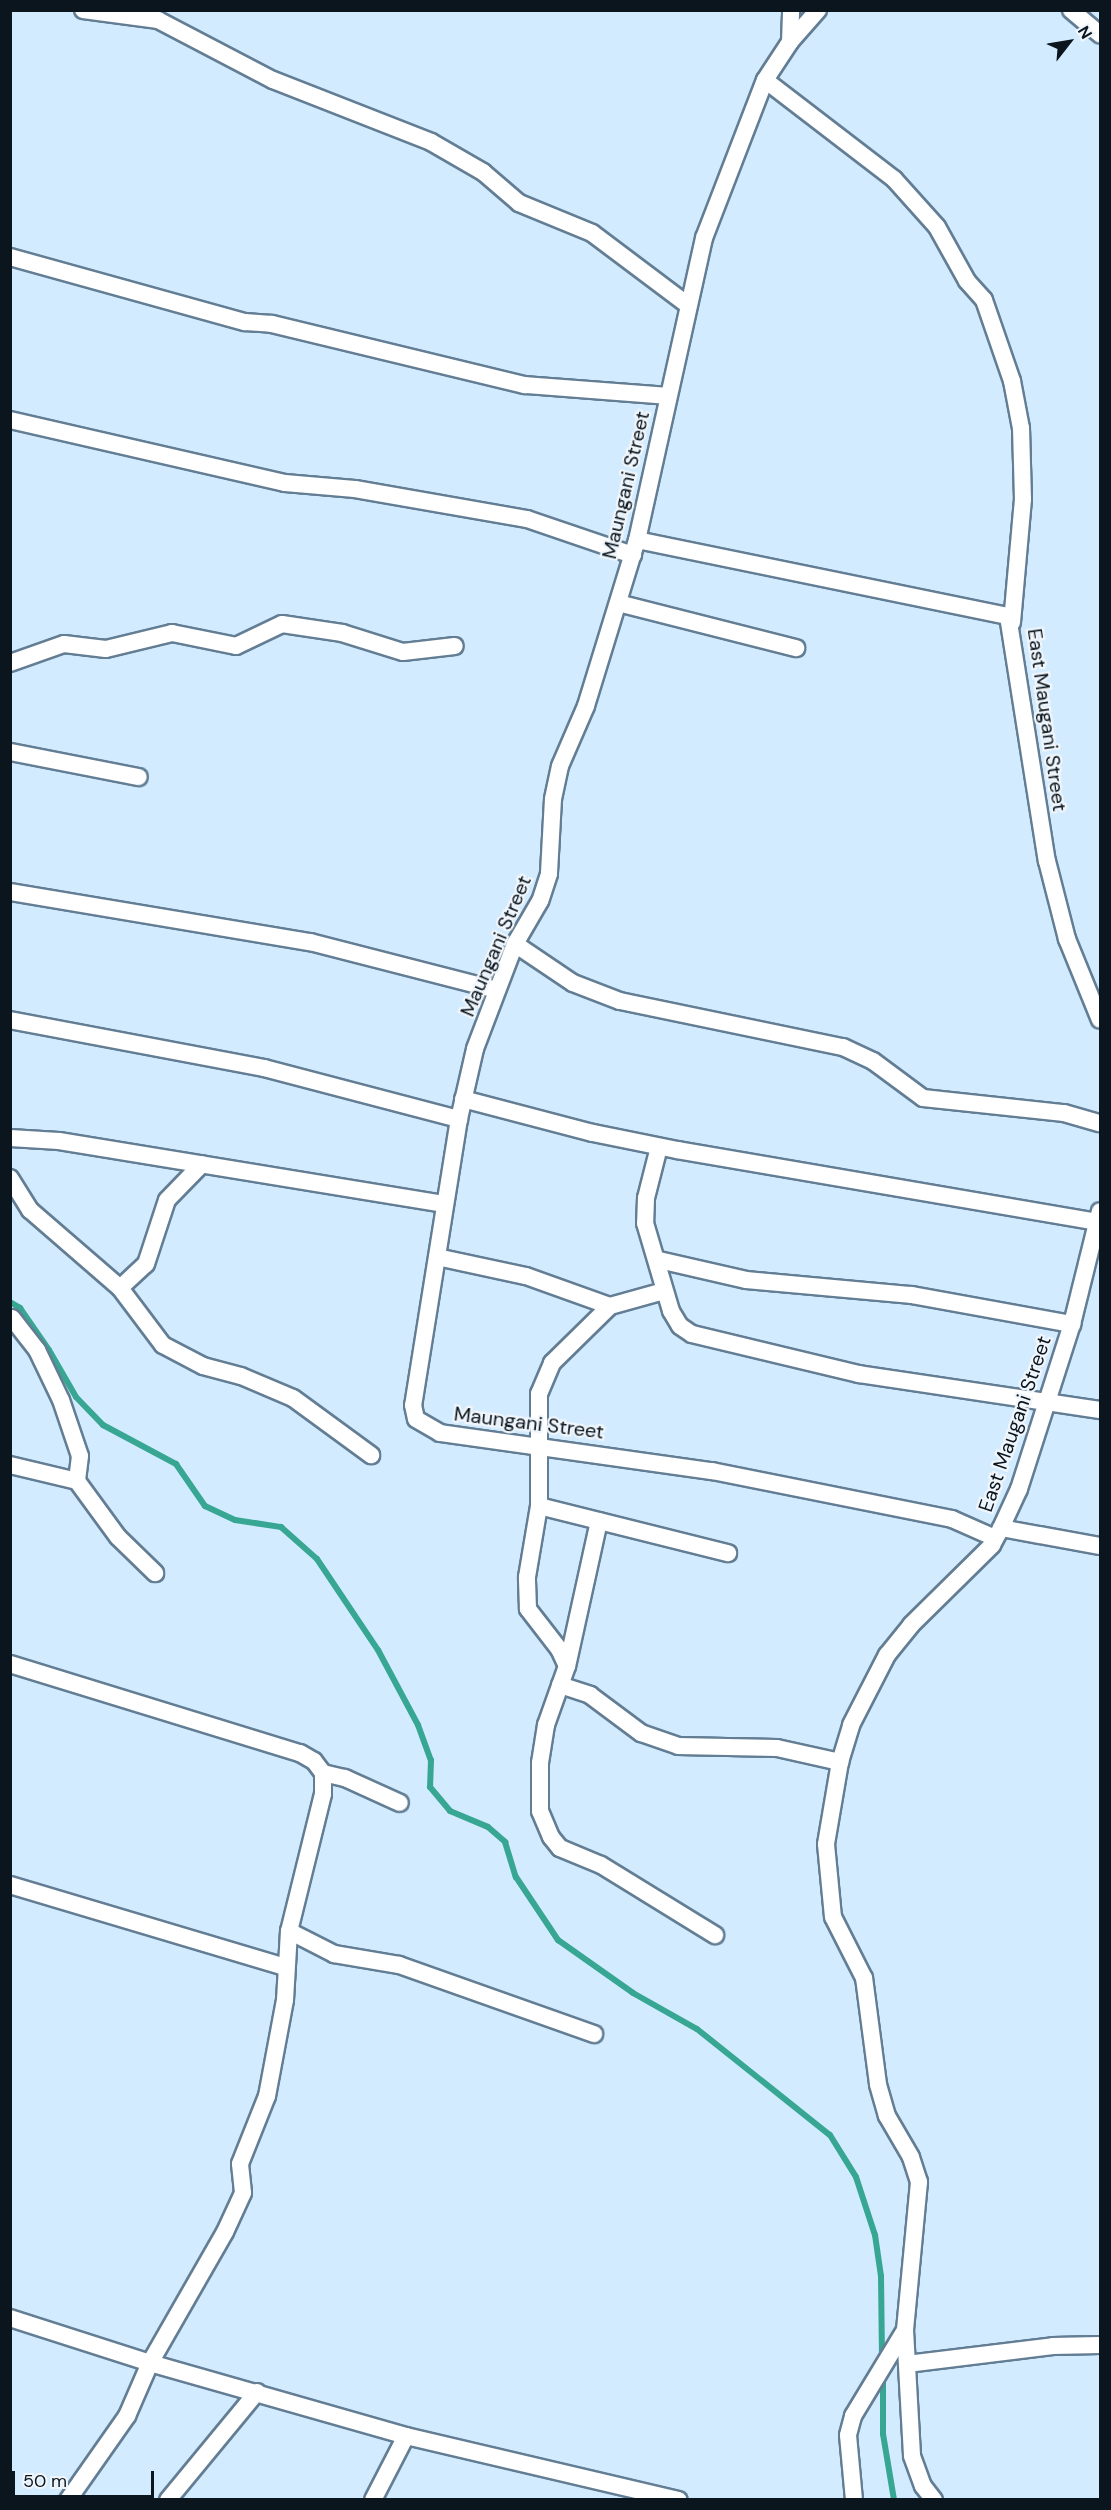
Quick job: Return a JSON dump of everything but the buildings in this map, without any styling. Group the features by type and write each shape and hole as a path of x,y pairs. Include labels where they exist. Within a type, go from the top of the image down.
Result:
{"street":[{"path":"83,10 158,20 273,80 431,142 483,172 519,203 592,233 688,305"},
{"path":"790,42 791,10"},
{"name":"Maungani Street","path":"818,10 790,42 765,80 704,238 688,305 678,366 668,396 635,548 586,706 560,766 553,799 549,874 540,901 515,945 475,1049 459,1119 413,1395 416,1419 440,1433 540,1444 804,1489 952,1519 998,1533 1101,1546"},
{"path":"1071,10 1101,34"},
{"path":"765,80 894,179 936,227 967,281 984,300 1015,392 1022,428 1023,499 1012,623"},
{"path":"10,257 245,322 272,324 525,385 668,396"},
{"name":"East Maugani Street","path":"10,420 285,483 355,489 527,519 635,548 744,565 1002,612 1012,623 1017,689 1047,861 1071,948 1101,1020"},
{"path":"618,603 796,648"},
{"path":"10,663 64,644 106,649 172,633 236,646 282,624 342,633 404,652 455,646"},
{"path":"10,752 139,777"},
{"path":"10,892 310,942 497,990"},
{"path":"515,945 573,983 620,1001 843,1047 873,1060 923,1098 1064,1113 1101,1123"},
{"path":"10,1020 264,1068 459,1119"},
{"path":"463,1099 659,1147 1100,1218"},
{"path":"10,1138 59,1141 445,1204"},
{"path":"659,1147 646,1198 645,1223 658,1260 664,1291 680,1326 692,1334 859,1374 1101,1410"},
{"path":"120,1288 146,1264 167,1200 202,1164"},
{"path":"10,1178 30,1210 50,1231 120,1288 163,1345 202,1366 241,1376 293,1398 371,1455"},
{"name":"East Maugani Street","path":"854,2499 848,2435 853,2416 905,2330 919,2182 911,2157 887,2116 878,2084 871,2007 864,1978 833,1917 826,1844 840,1762 851,1725 887,1655 998,1533 1019,1489 1072,1324 1100,1218"},
{"path":"437,1257 526,1275 610,1306"},
{"path":"658,1260 746,1280 912,1295 1072,1324"},
{"path":"567,1666 559,1649 528,1609 527,1577 539,1506 542,1380 562,1351 610,1306 664,1291"},
{"path":"12,1318 37,1350 61,1400 80,1456 77,1481"},
{"path":"10,1465 77,1481 118,1537 155,1573"},
{"path":"539,1506 728,1553"},
{"path":"599,1521 567,1666 546,1725 540,1763 540,1811 551,1838 560,1848 601,1865 715,1935"},
{"path":"10,1665 300,1753 314,1761 323,1773 323,1794 289,1931 285,1967 285,2000 267,2096 240,2164 243,2193 225,2232 150,2363 127,2416 68,2499"},
{"path":"560,1685 590,1695 641,1733 678,1746 777,1748 840,1762"},
{"path":"323,1773 345,1778 400,1803"},
{"path":"10,1885 285,1967"},
{"path":"289,1931 334,1954 399,1965 594,2034"},
{"path":"13,2322 406,2436 646,2496 679,2499"},
{"path":"905,2330 912,2456 923,2486 934,2499"},
{"path":"907,2364 1053,2346 1101,2346"},
{"path":"168,2499 256,2392"},
{"path":"373,2499 406,2436"}],"waterway":[{"path":"10,1302 20,1308 49,1350 76,1397 103,1425 176,1464 205,1506 235,1520 281,1527 317,1559 378,1650 418,1725 431,1760 430,1787 450,1811 488,1827 505,1842 516,1877 558,1940 633,1993 697,2029 830,2135 856,2177 875,2235 881,2276 882,2359"},
{"path":"883,2375 883,2434 894,2500"}]}
